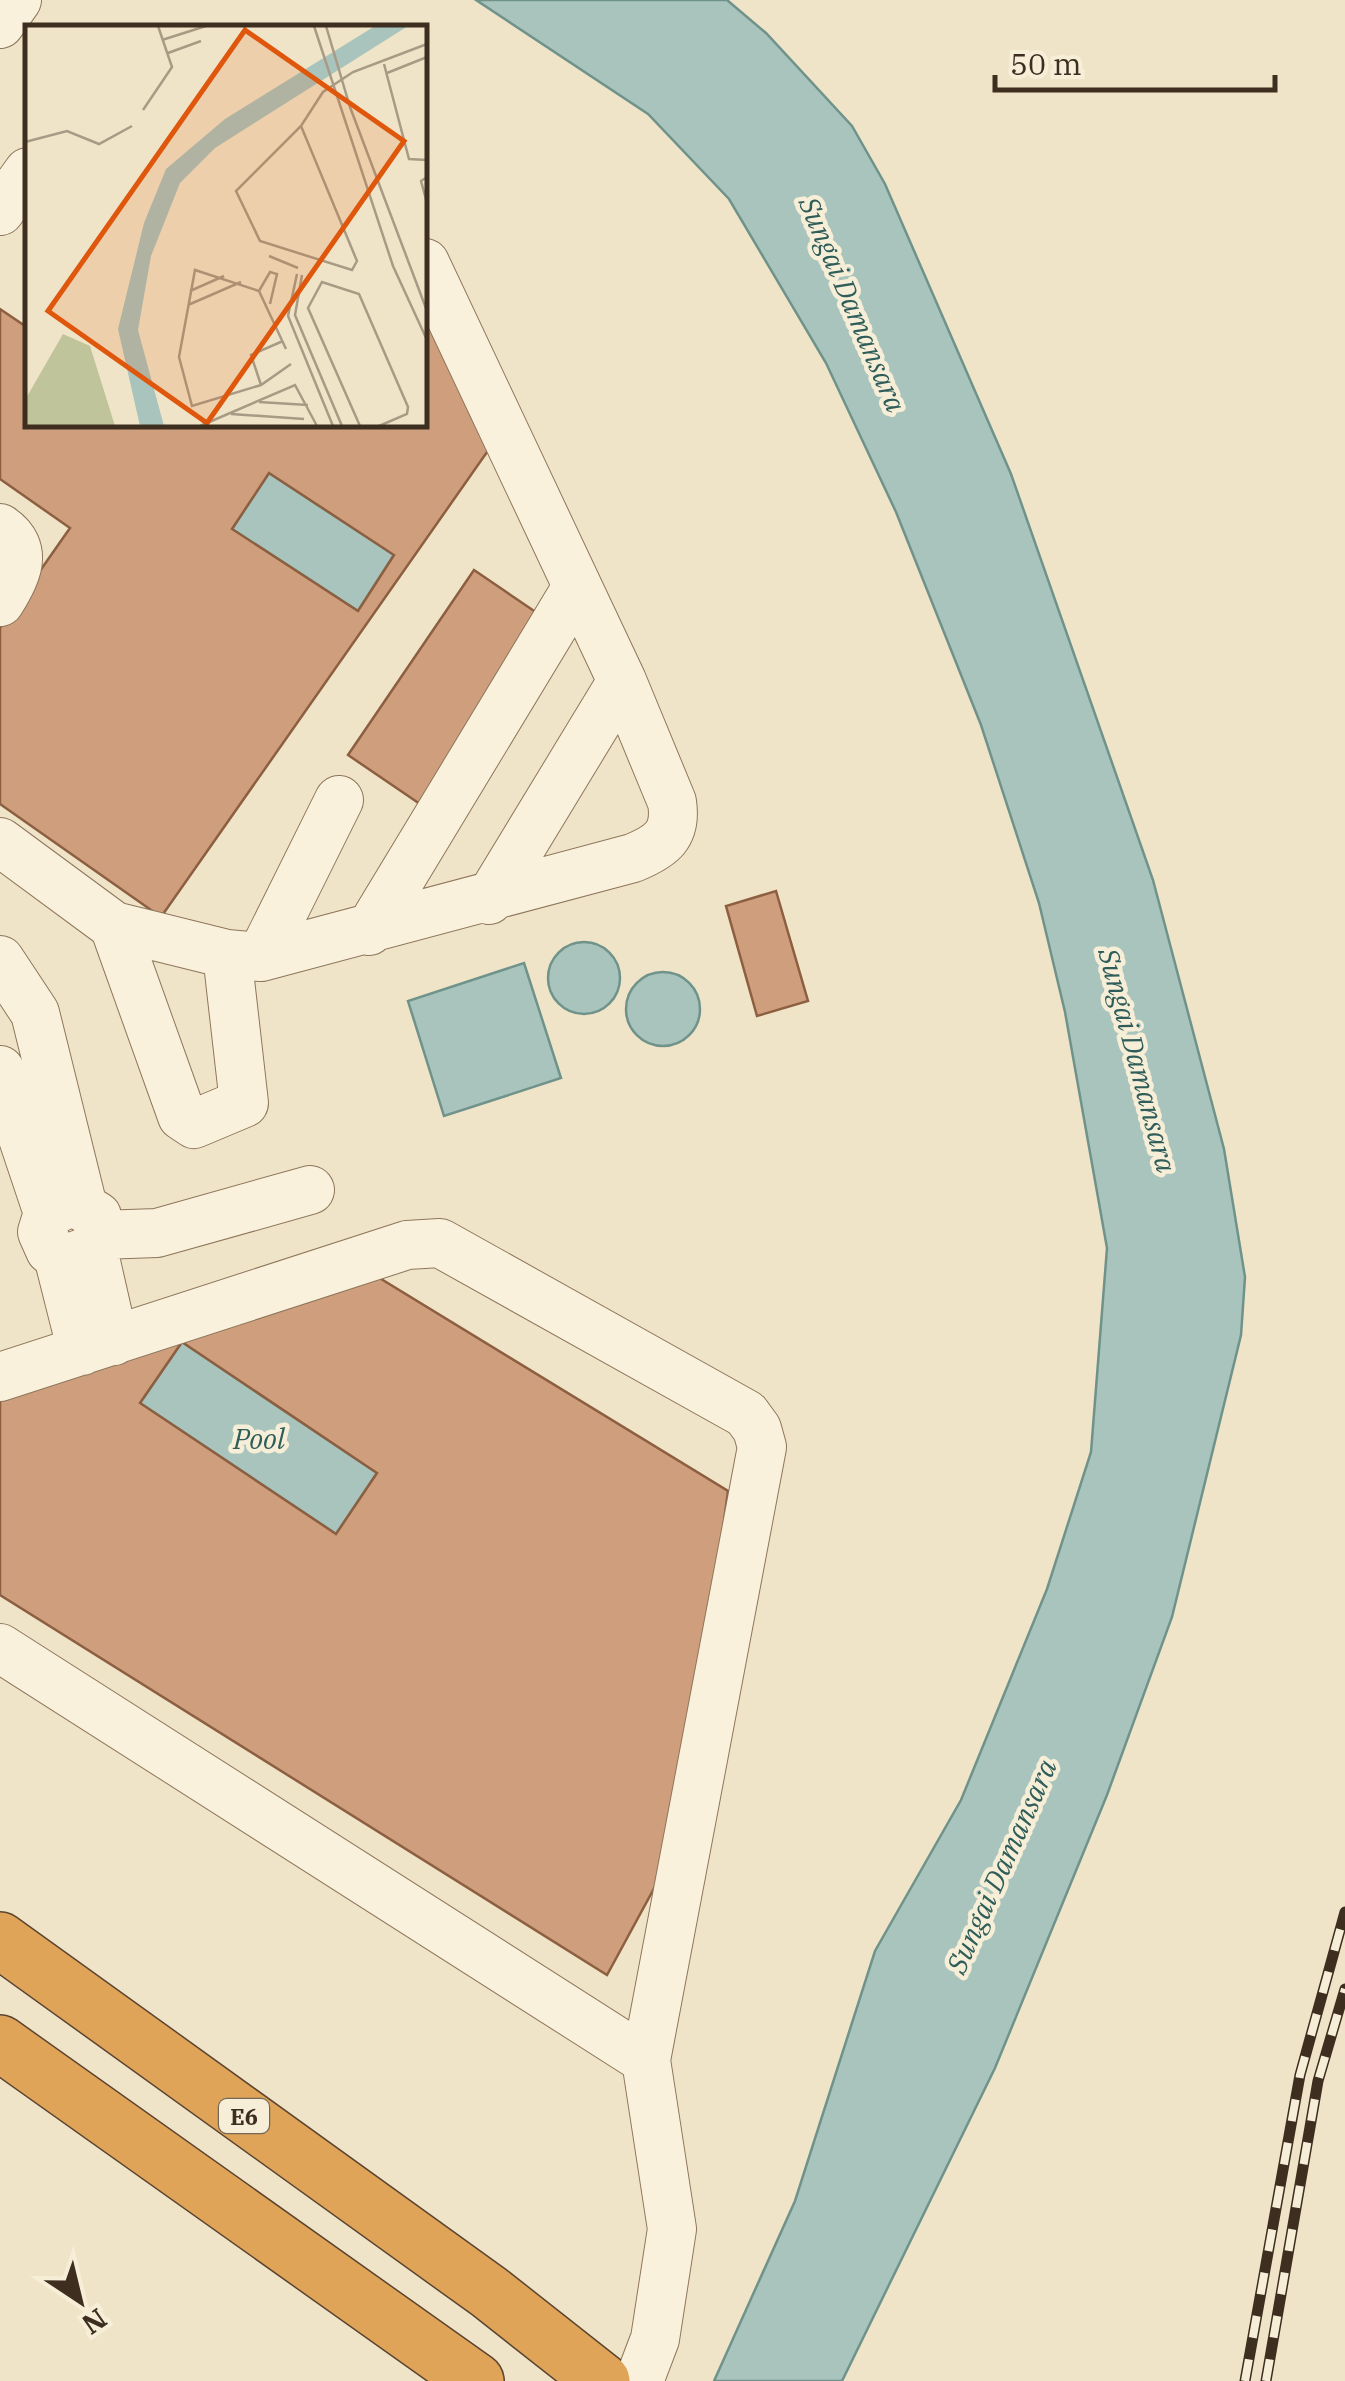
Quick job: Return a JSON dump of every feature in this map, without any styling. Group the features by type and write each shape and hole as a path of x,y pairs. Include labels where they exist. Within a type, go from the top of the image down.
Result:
{"highway":[{"name":"E6","path":"0,1940 489,2292 602,2381"},
{"path":"0,2043 460,2368"}],"street":[{"path":"0,24 17,0"},
{"path":"0,211 25,176"},
{"path":"0,842 114,926 244,956 489,900 633,858 655,849 670,836 672,802 622,681 440,285 428,267"},
{"path":"0,528 10,535 19,554 18,572 0,602"},
{"path":"369,930 577,587"},
{"path":"489,900 622,681"},
{"path":"114,926 182,1116 194,1124 244,1103 244,956 339,800"},
{"path":"0,960 35,1013 98,1346"},
{"path":"0,1070 77,1231"},
{"path":"77,1231 157,1233 310,1190"},
{"path":"0,1377 407,1245 440,1243 746,1414 757,1429 762,1447 646,2060 672,2229 655,2339 639,2381"},
{"path":"0,1648 646,2060"}],"water":[{"name":"Sungai Damansara","path":"476,0 727,0 766,33 852,126 885,184 1011,474 1153,880 1224,1149 1245,1277 1241,1335 1172,1617 1107,1795 995,2068 842,2381 714,2381 795,2201 875,1951 961,1800 1047,1589 1091,1452 1107,1248 1065,1012 1039,903 981,725 896,512 826,363 729,199 648,114"},
{"path":"269,473 394,555 358,611 232,529"},
{"path":"584,942 598,944 610,952 618,964 618,992 610,1004 598,1012 584,1014 570,1012 558,1004 550,992 548,978 550,964 558,952 570,944"},
{"path":"524,963 561,1078 444,1116 408,1001"},
{"path":"663,972 689,983 700,1009 689,1035 663,1046 637,1035 626,1009 637,983"},
{"name":"Pool","path":"182,1342 377,1473 336,1534 140,1403"}],"building":[{"path":"0,309 25,326 25,428 428,428 428,316 499,435 161,917 0,804 0,628 70,528 0,479","holes":["269,473 394,555 358,611 232,529"]},
{"path":"474,570 546,619 420,804 348,755"},
{"path":"776,891 808,1001 757,1016 726,906"},
{"path":"368,1271 728,1491 683,1835 607,1975 0,1595 0,1388","holes":["182,1342 377,1473 336,1534 140,1403"]}],"railway":[{"path":"1245,2381 1300,2075 1345,1912"},
{"path":"1266,2381 1318,2081 1345,1989"}]}
